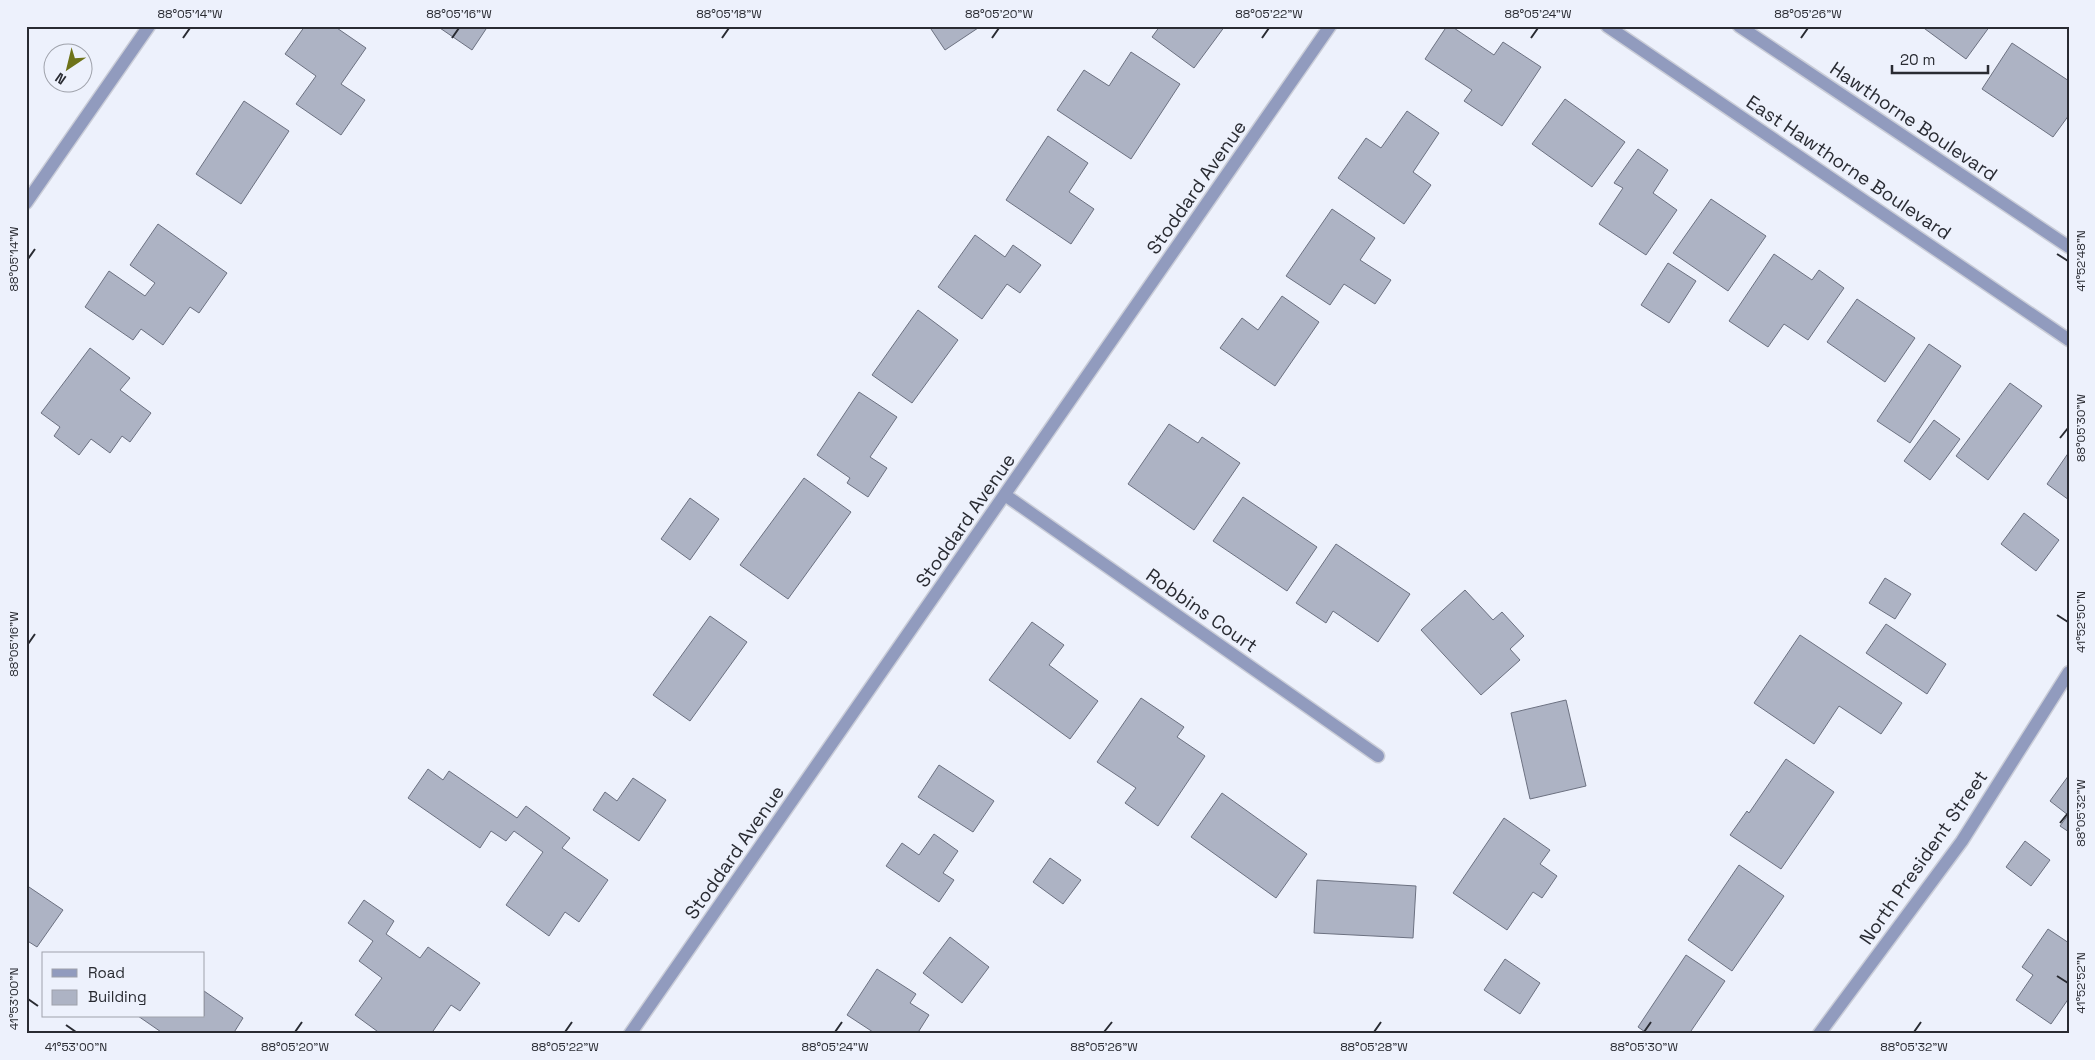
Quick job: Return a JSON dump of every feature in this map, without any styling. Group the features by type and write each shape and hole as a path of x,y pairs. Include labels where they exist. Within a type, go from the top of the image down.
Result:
{"street":[{"path":"26,203 149,26"},
{"name":"Stoddard Avenue","path":"630,1034 1330,26"},
{"name":"East Hawthorne Boulevard","path":"1608,26 2069,340"},
{"name":"Hawthorne Boulevard","path":"1739,26 2069,247"},
{"name":"Robbins Court","path":"1005,495 1378,756"},
{"name":"North President Street","path":"1819,1034 1962,841 2069,672"}],"building":[{"path":"305,26 334,26 366,48 341,84 365,100 341,135 296,104 316,76 285,54"},
{"path":"437,26 488,26 472,50"},
{"path":"929,26 981,26 945,50"},
{"path":"1160,26 1225,26 1194,68 1152,37"},
{"path":"1447,26 1451,26 1494,55 1503,42 1541,67 1502,126 1464,101 1472,90 1425,59"},
{"path":"1921,26 1990,26 1966,59"},
{"path":"2012,43 2069,81 2069,115 2053,137 1982,89"},
{"path":"1131,52 1180,84 1131,159 1057,110 1084,70 1109,86"},
{"path":"1565,99 1625,142 1592,187 1532,144"},
{"path":"244,101 289,131 241,204 196,174"},
{"path":"1407,111 1439,133 1413,172 1431,185 1404,224 1338,178 1366,138 1381,148"},
{"path":"1048,136 1088,163 1069,192 1094,209 1071,244 1006,200"},
{"path":"1638,149 1668,170 1653,193 1677,210 1646,255 1599,224 1623,188 1614,183"},
{"path":"1711,199 1766,236 1728,291 1673,253"},
{"path":"1332,209 1375,238 1360,260 1391,280 1375,304 1344,284 1330,305 1286,276"},
{"path":"158,224 227,273 199,313 190,307 163,345 141,329 133,340 85,307 109,271 145,296 155,283 130,265"},
{"path":"975,235 1005,257 1013,245 1041,265 1020,293 1007,284 982,319 938,287"},
{"path":"1774,254 1812,280 1819,270 1844,288 1808,340 1784,324 1768,347 1729,321"},
{"path":"1668,263 1696,281 1669,323 1641,305"},
{"path":"1282,296 1319,322 1275,386 1220,348 1242,318 1258,330"},
{"path":"1857,299 1915,338 1885,382 1827,342"},
{"path":"918,310 958,340 912,403 872,375"},
{"path":"1929,344 1961,366 1910,443 1877,421"},
{"path":"90,348 130,378 120,390 151,413 130,442 122,436 110,453 91,439 79,455 54,436 60,427 41,413"},
{"path":"2010,383 2042,406 1988,480 1956,456"},
{"path":"859,392 897,417 870,457 887,468 868,497 847,483 850,478 817,455"},
{"path":"1934,420 1960,439 1930,480 1904,461"},
{"path":"1169,424 1198,443 1202,437 1240,463 1194,530 1128,484"},
{"path":"2069,452 2069,500 2047,484"},
{"path":"804,478 851,512 788,599 740,565"},
{"path":"1243,497 1317,547 1287,591 1213,541"},
{"path":"690,498 719,519 690,560 661,539"},
{"path":"2024,513 2059,540 2036,571 2001,544"},
{"path":"1336,544 1410,594 1378,642 1333,611 1326,623 1296,603"},
{"path":"1885,578 1911,594 1895,619 1869,603"},
{"path":"1465,590 1493,620 1502,612 1524,636 1510,649 1520,660 1481,695 1421,630"},
{"path":"710,616 747,642 690,721 653,695"},
{"path":"1032,622 1064,645 1049,665 1098,701 1070,739 989,680"},
{"path":"1886,624 1946,664 1927,694 1866,653"},
{"path":"1800,635 1902,703 1881,734 1839,706 1814,744 1754,703"},
{"path":"1141,698 1184,727 1177,737 1205,756 1158,826 1125,803 1136,788 1097,762"},
{"path":"1566,700 1586,786 1530,799 1511,713"},
{"path":"1786,759 1834,792 1781,869 1730,835 1747,811 1749,813"},
{"path":"939,765 994,801 973,832 918,797"},
{"path":"428,769 443,780 449,771 517,818 526,806 570,838 562,848 608,880 579,922 565,912 549,936 506,905 543,852 514,831 506,841 491,831 480,848 408,798"},
{"path":"2069,775 2069,832 2060,826 2068,815 2050,801"},
{"path":"633,778 666,800 639,841 593,810 605,792 617,801"},
{"path":"1222,793 1307,854 1276,898 1191,837"},
{"path":"1504,818 1550,850 1540,864 1557,876 1542,898 1533,892 1507,930 1453,893"},
{"path":"934,834 958,851 943,873 954,880 939,902 886,866 902,843 919,855"},
{"path":"2025,841 2050,860 2031,886 2006,867"},
{"path":"1050,858 1081,880 1063,904 1033,882"},
{"path":"1739,865 1784,896 1732,971 1688,940"},
{"path":"1317,880 1416,886 1413,938 1314,933"},
{"path":"26,885 63,910 37,947 26,940"},
{"path":"364,900 394,921 386,934 420,958 428,947 480,983 460,1011 451,1005 431,1034 381,1034 355,1015 382,978 359,961 373,941 348,923"},
{"path":"2048,929 2069,943 2069,998 2051,1024 2016,1000 2033,975 2022,967"},
{"path":"950,937 989,967 962,1003 923,973"},
{"path":"1686,955 1725,981 1689,1034 1648,1034 1638,1027"},
{"path":"1505,959 1540,983 1520,1014 1484,990"},
{"path":"877,969 916,994 910,1003 929,1015 917,1034 876,1034 847,1015"},
{"path":"205,992 243,1018 233,1034 164,1034 141,1018 205,1018"}]}
